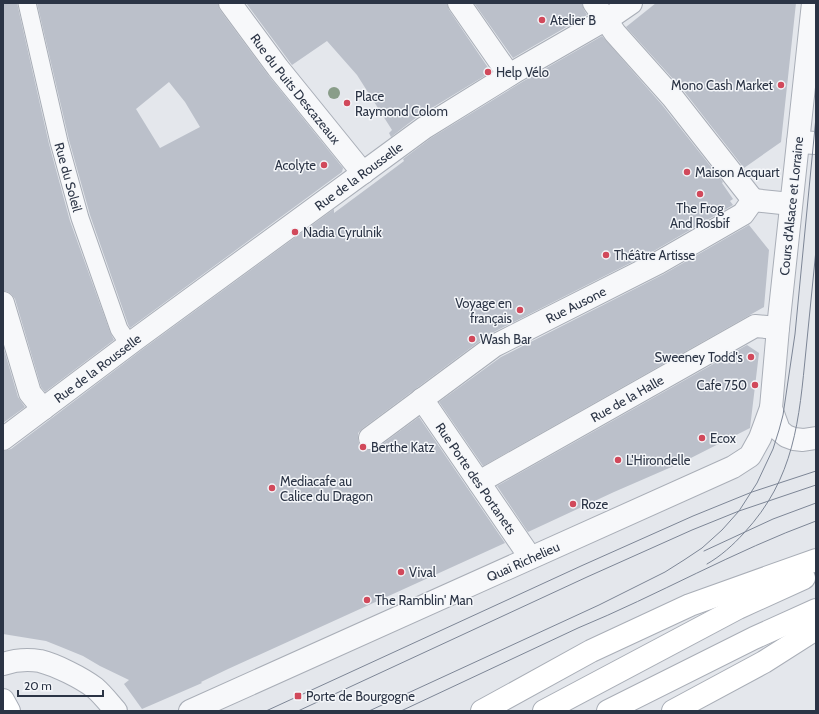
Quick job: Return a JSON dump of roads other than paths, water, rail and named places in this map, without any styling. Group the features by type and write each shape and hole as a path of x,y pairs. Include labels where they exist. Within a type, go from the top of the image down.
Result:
{"main road":[{"path":"482,711 591,652 690,605 816,560"},
{"path":"544,711 738,608 816,572"},
{"path":"608,711 754,638 816,610"},
{"path":"673,711 764,662 816,629"},
{"path":"3,700 9,711"}],"street":[{"name":"Rue du Puits Descazeaux","path":"230,3 278,68 363,173"},
{"path":"459,3 509,75"},
{"name":"Rue de la Rousselle","path":"3,439 129,344 424,128 509,75 600,11 630,3"},
{"name":"Cours d'Alsace et Lorraine","path":"771,408 791,204 807,142 813,3"},
{"path":"600,11 615,33 673,98 753,200 791,204"},
{"name":"Rue Ausone","path":"370,438 494,346 658,263 743,214 753,200"},
{"path":"3,303 30,393 43,409"},
{"name":"Rue de la Halle","path":"479,482 755,326 778,328"},
{"name":"Rue Porte des Portanets","path":"422,399 530,558"},
{"path":"771,408 779,430 786,436 803,440 816,438"},
{"name":"Quai Richelieu","path":"190,711 733,466 750,456 760,438 771,408"},
{"path":"3,664 22,660 40,661 54,666 76,676 95,688 116,711"}],"lane":[{"name":"Rue du Soleil","path":"27,3 59,142 80,218 119,329 129,344"}],"tram line":[{"path":"369,711 599,605 665,572 702,548 722,530 739,511 757,483 773,449 783,415 795,334 816,117"},
{"path":"707,564 736,542 761,512 774,491 792,447 801,400 816,250"},
{"path":"266,711 693,516 752,492 816,471"},
{"path":"298,711 692,530 739,511 816,485"},
{"path":"704,551 773,519 816,503"},
{"path":"401,711 637,602 726,559 816,521"}],"place":[{"name":"Atelier B","path":"542,20"},
{"name":"Help Vélo","path":"488,72"},
{"name":"Mono Cash Market","path":"781,85"},
{"name":"Place Raymond Colom","path":"347,103"},
{"name":"Acolyte","path":"324,165"},
{"name":"Maison Acquart","path":"687,172"},
{"name":"The Frog And Rosbif","path":"700,194"},
{"name":"Nadia Cyrulnik","path":"295,232"},
{"name":"Théâtre Artisse","path":"606,255"},
{"name":"Voyage en français","path":"520,310"},
{"name":"Wash Bar","path":"472,339"},
{"name":"Sweeney Todd's","path":"751,357"},
{"name":"Cafe 750","path":"755,385"},
{"name":"Ecox","path":"702,438"},
{"name":"Berthe Katz","path":"363,447"},
{"name":"L'Hirondelle","path":"618,460"},
{"name":"Mediacafe au Calice du Dragon","path":"272,488"},
{"name":"Roze","path":"573,504"},
{"name":"Vival","path":"401,572"},
{"name":"The Ramblin' Man","path":"367,600"},
{"name":"Porte de Bourgogne","path":"298,696"}]}
